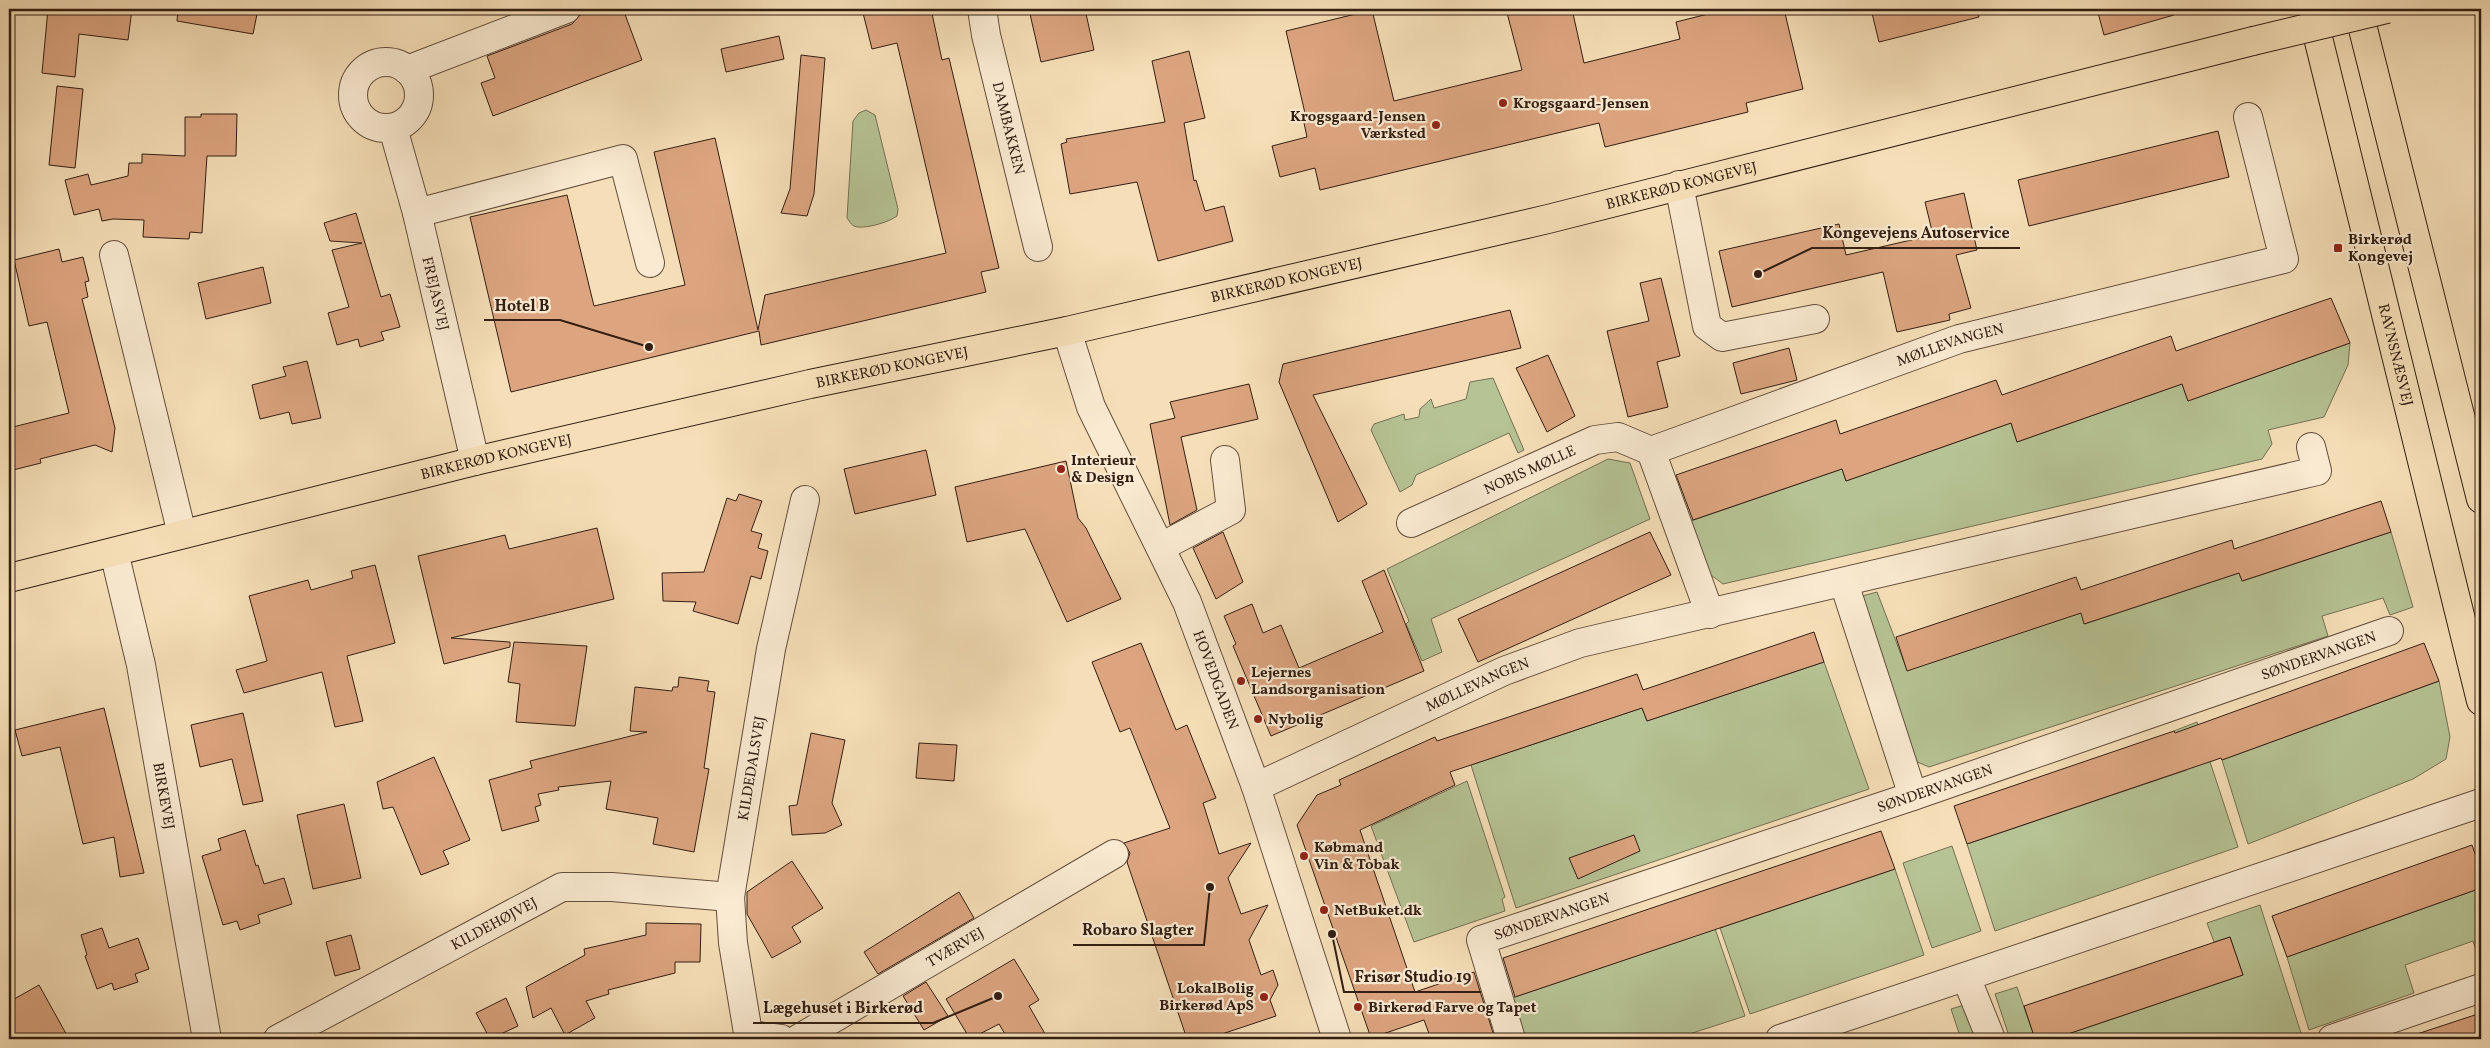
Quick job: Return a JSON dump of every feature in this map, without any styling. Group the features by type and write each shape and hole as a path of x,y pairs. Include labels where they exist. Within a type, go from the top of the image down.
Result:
{"main road":[{"name":"RAVNSNÆSVEJ","path":"2311,9 2481,701"},
{"path":"2358,9 2481,499"},
{"name":"BIRKERØD KONGEVEJ","path":"9,578 475,460 810,384 1067,331 1548,219 2253,40 2387,9"}],"street":[{"path":"407,70 566,9"},
{"name":"DAMBAKKEN","path":"982,9 986,35 1038,247"},
{"path":"387,62 407,70 418,87 416,108 410,117 393,128 381,128 370,125 361,118 352,97 358,76 366,68 377,63 387,62"},
{"name":"MØLLEVANGEN","path":"1651,451 1959,339 2284,259 2248,117"},
{"name":"FREJASVEJ","path":"393,128 417,213 475,460"},
{"path":"417,213 623,160 650,263"},
{"path":"1679,186 1707,326 1722,337 1815,318"},
{"path":"114,255 182,534"},
{"name":"HOVEDGADEN","path":"1067,331 1091,407 1187,602 1256,787 1337,1039"},
{"name":"NOBIS MØLLE","path":"1411,523 1595,440 1618,437 1651,451"},
{"name":"MØLLEVANGEN","path":"1256,787 1504,671 1580,643 1844,583 2317,471 2311,447"},
{"path":"1651,451 1710,614"},
{"path":"1160,547 1231,510 1226,460"},
{"name":"KILDEDALSVEJ","path":"749,1037 733,943 730,897 772,649 805,500"},
{"name":"BIRKEVEJ","path":"114,552 141,665 207,1039"},
{"path":"1844,583 1913,796"},
{"name":"SØNDERVANGEN","path":"1511,1039 1480,940 1913,796 2389,631"},
{"path":"1780,1039 2481,803"},
{"name":"TVÆRVEJ","path":"798,1039 1114,854"},
{"name":"KILDEHØJVEJ","path":"278,1039 562,887 612,887 730,897"},
{"path":"1966,977 1991,1039"},
{"path":"2332,1039 2481,988"},
{"path":"749,1037 781,1039"}],"green space":[{"path":"866,110 875,115 898,209 897,216 889,220 873,226 856,227 847,218 853,121 859,113"},
{"path":"2350,343 2348,365 2324,417 2268,430 2272,444 2262,459 1723,584 1707,572 1688,522 1842,469 1846,481 2011,423 2017,442 2182,384 2188,401"},
{"path":"1493,378 1524,450 1518,453 1509,433 1416,475 1412,485 1400,492 1371,430 1374,424 1404,414 1405,420 1419,417 1420,409 1431,399 1434,408 1466,399 1470,382"},
{"path":"1608,459 1630,463 1650,519 1431,619 1442,652 1422,661 1406,624 1409,621 1387,569"},
{"path":"2391,532 2413,607 2390,615 2383,598 2322,616 2328,636 1929,767 1915,761 1862,596 1877,592 1907,670 2081,613 2085,624 2239,573 2243,581"},
{"path":"1824,662 1869,789 1516,908 1471,765 1642,708 1647,721"},
{"path":"2439,681 2450,737 2446,759 2413,779 2248,844 2222,760"},
{"path":"2197,722 2238,847 1995,931 1967,844 2187,770 2174,731"},
{"path":"1467,781 1505,897 1502,899 1505,911 1414,942 1371,826"},
{"path":"1952,846 1981,931 1932,948 1903,863"},
{"path":"1895,869 1924,955 1750,1014 1720,928"},
{"path":"2481,888 2481,965 2473,941 2405,965 2414,993 2309,1030 2287,957"},
{"path":"2260,905 2301,1033 2283,1039 2053,1039 2243,975 2230,937 2214,942 2207,923"},
{"path":"1708,908 1745,1016 1674,1039 1524,1039 1512,998 1686,939"},
{"path":"2017,987 2035,1039 2010,1039 1995,994"},
{"path":"1964,1005 1976,1039 1961,1039 1951,1009"}],"building":[{"path":"48,9 132,9 128,40 79,34 75,77 42,73"},
{"path":"178,9 258,9 253,34 177,21"},
{"path":"597,9 623,9 642,60 493,116 481,83 495,78 487,56 572,24 580,15"},
{"path":"862,9 931,9 942,60 949,58 999,268 981,272 986,292 761,345 759,331 511,392 470,217 567,195 594,306 685,285 654,152 715,138 758,330 765,295 946,253 897,43 872,49"},
{"path":"1052,9 1085,9 1094,50 1041,62 1030,14"},
{"path":"1506,9 1572,9 1584,63 1680,39 1676,22 1728,9 1784,9 1803,89 1746,103 1748,112 1605,147 1599,123 1320,190 1315,168 1280,177 1272,146 1307,137 1304,123 1307,122 1286,31 1372,10 1394,101 1522,70"},
{"path":"1871,9 1978,9 1979,17 1879,42"},
{"path":"2097,9 2173,9 2174,15 2104,35"},
{"path":"779,36 784,59 726,72 721,49"},
{"path":"1189,51 1205,118 1184,123 1194,181 1196,180 1205,211 1224,206 1233,241 1158,261 1137,182 1070,194 1061,144 1067,142 1066,139 1165,122 1152,61"},
{"path":"801,55 825,58 814,194 807,216 781,213 790,189"},
{"path":"57,86 83,89 75,168 49,165"},
{"path":"201,114 237,114 236,156 207,156 202,233 190,232 189,239 143,237 144,220 113,219 102,221 99,209 74,215 65,180 88,174 91,185 128,176 129,163 142,163 142,154 185,156 185,117 201,117"},
{"path":"2218,131 2229,177 2029,226 2018,180"},
{"path":"1964,193 1977,250 1956,255 1971,308 1949,314 1950,320 1897,332 1883,272 1732,307 1719,251 1839,224 1846,255 1933,235 1925,202"},
{"path":"356,213 381,297 390,294 400,327 381,332 384,340 360,347 358,339 337,345 328,313 349,307 332,250 362,243 330,241 324,223"},
{"path":"59,249 62,262 83,257 89,281 85,282 88,297 82,299 115,428 112,452 95,445 40,459 41,463 9,471 9,428 69,413 47,322 29,326 14,260"},
{"path":"263,267 271,303 206,319 198,283"},
{"path":"1661,278 1680,356 1657,362 1668,407 1628,417 1607,331 1649,321 1640,283"},
{"path":"2331,298 2350,343 2188,401 2182,384 2017,442 2011,423 1846,481 1842,469 1693,520 1676,475 1836,420 1840,434 1996,380 2002,395 2171,336 2176,351"},
{"path":"1510,310 1521,348 1313,395 1367,504 1338,522 1279,382 1283,364"},
{"path":"1789,348 1797,380 1741,394 1733,363"},
{"path":"1548,355 1575,416 1547,432 1516,368"},
{"path":"307,361 321,418 292,424 289,412 260,419 252,385 286,376 283,367"},
{"path":"1249,384 1258,419 1181,437 1197,510 1170,525 1150,424 1175,418 1170,402"},
{"path":"926,450 936,495 855,514 844,469"},
{"path":"1066,461 1078,518 1086,528 1121,599 1067,622 1025,529 967,542 955,487"},
{"path":"739,494 762,501 751,531 762,534 758,548 768,551 761,579 751,576 738,624 693,611 696,602 663,601 662,573 704,572 727,498 736,501"},
{"path":"2381,501 2391,532 2242,581 2239,573 2084,624 2081,613 1907,671 1896,637 2076,577 2081,590 2232,540 2234,549"},
{"path":"597,528 614,599 451,638 510,642 510,647 444,664 418,556 505,535 509,549"},
{"path":"1223,532 1243,582 1216,599 1193,548"},
{"path":"1650,532 1671,575 1478,662 1458,619"},
{"path":"375,565 395,643 347,656 363,721 335,727 322,672 244,693 236,670 267,661 249,596 308,580 311,590 353,578 351,571"},
{"path":"1384,570 1424,671 1271,736 1233,646 1236,644 1224,616 1252,604 1263,633 1281,625 1299,668 1383,632 1362,581"},
{"path":"1814,632 1824,662 1647,721 1642,708 1450,772 1455,785 1360,830 1415,992 1474,972 1495,1039 1431,1039 1424,1020 1371,1038 1297,825 1317,795 1341,785 1339,780 1435,737 1437,741 1637,674 1643,690"},
{"path":"514,642 587,646 575,726 516,722 520,684 508,682"},
{"path":"1141,643 1176,730 1187,725 1216,798 1203,803 1219,854 1251,843 1228,878 1241,914 1268,905 1249,940 1261,975 1273,970 1278,985 1270,1000 1276,1016 1207,1039 1187,1039 1127,862 1130,853 1124,843 1170,828 1130,728 1120,732 1092,662"},
{"path":"2424,643 2439,681 2222,760 2221,758 1967,844 1954,806 2174,731 2175,733"},
{"path":"679,677 709,681 707,691 715,692 704,768 709,769 694,852 653,844 658,818 606,809 611,781 558,787 559,790 538,794 541,805 535,807 539,821 502,831 489,780 532,768 530,761 647,732 630,731 635,687 672,691 673,687 678,687"},
{"path":"104,708 144,873 120,877 114,837 83,844 60,747 22,756 15,730"},
{"path":"243,713 263,801 243,805 232,759 200,767 191,725"},
{"path":"811,733 845,740 832,803 842,825 825,833 792,835 789,806 797,805"},
{"path":"919,743 957,745 954,781 916,778"},
{"path":"434,757 470,840 443,851 449,864 421,875 393,807 383,809 377,782"},
{"path":"344,804 361,878 313,889 297,815"},
{"path":"245,830 256,866 258,865 264,884 284,878 292,904 258,915 260,923 240,930 237,921 223,925 202,856 221,850 218,839"},
{"path":"1881,831 1895,869 1515,997 1503,958"},
{"path":"1634,835 1640,851 1578,879 1569,858"},
{"path":"2472,845 2481,871 2481,888 2287,957 2272,916"},
{"path":"792,861 823,908 792,927 801,942 772,958 747,914 747,892"},
{"path":"959,892 974,918 878,974 864,952"},
{"path":"646,923 701,924 700,962 675,962 675,973 608,990 609,994 586,1001 595,1018 565,1035 551,1008 533,1018 526,987 585,955 584,949 646,935"},
{"path":"102,928 109,948 138,938 149,969 135,974 138,982 114,990 112,983 97,989 85,956 87,955 81,935"},
{"path":"351,935 360,969 335,976 326,942"},
{"path":"2230,937 2243,975 2053,1039 2035,1039 2024,1006"},
{"path":"1014,959 1039,1000 1029,1006 1048,1039 1008,1039 999,1024 970,1039 946,999"},
{"path":"926,982 948,1016 924,1030 903,996"},
{"path":"39,985 69,1039 9,1039 9,1002"},
{"path":"506,998 518,1026 490,1039 476,1013"},
{"path":"2481,1013 2481,1039 2415,1039 2414,1035"}],"place":[{"name":"Krogsgaard-Jensen","path":"1503,103"},
{"name":"Krogsgaard-Jensen Værksted","path":"1436,125"},
{"name":"Birkerød Kongevej","path":"2338,248"},
{"name":"Kongevejens Autoservice","path":"1758,274"},
{"name":"Hotel B","path":"649,347"},
{"name":"Interieur & Design","path":"1061,469"},
{"name":"Lejernes Landsorganisation","path":"1241,681"},
{"name":"Nybolig","path":"1258,719"},
{"name":"Købmand Vin & Tobak","path":"1304,856"},
{"name":"Robaro Slagter","path":"1210,887"},
{"name":"NetBuket.dk","path":"1324,910"},
{"name":"Frisør Studio 19","path":"1332,934"},
{"name":"Lægehuset i Birkerød","path":"998,996"},
{"name":"LokalBolig Birkerød ApS","path":"1264,997"},
{"name":"Birkerød Farve og Tapet","path":"1358,1007"}]}
